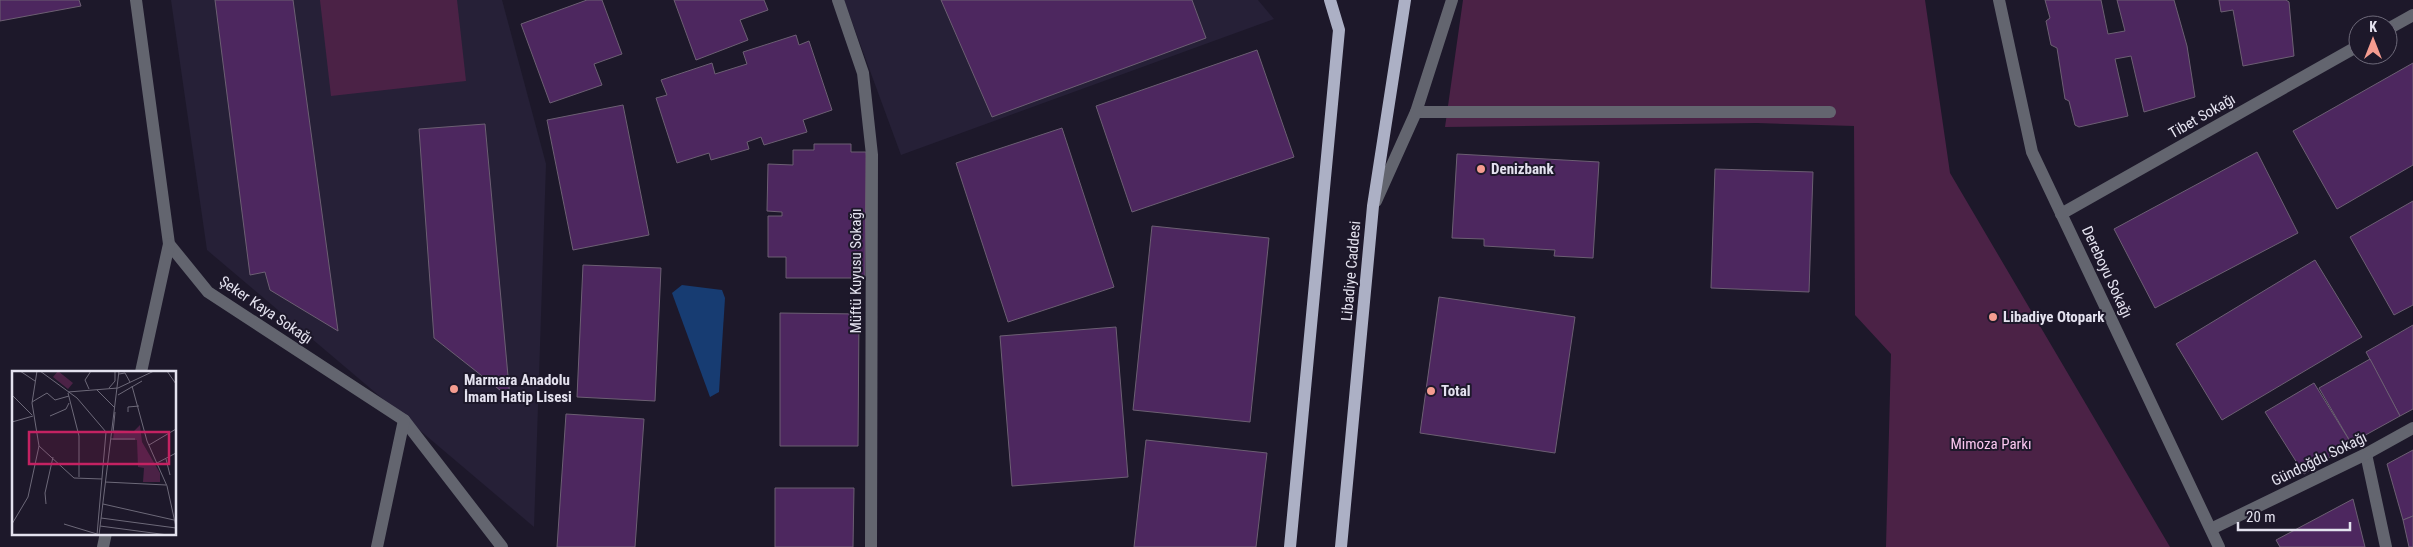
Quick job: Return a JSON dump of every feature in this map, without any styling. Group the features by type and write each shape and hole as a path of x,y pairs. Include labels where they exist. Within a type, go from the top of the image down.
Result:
{"main road":[{"path":"1290,547 1339,30 1330,0"},
{"name":"Libadiye Caddesi","path":"1341,547 1374,206 1405,0"}],"street":[{"path":"136,0 168,244 141,371"},
{"name":"Müftü Kuyusu Sokağı","path":"838,0 863,73 872,156 871,547"},
{"path":"1374,206 1416,112 1452,0"},
{"name":"Dereboyu Sokağı","path":"1999,0 2032,152 2219,547"},
{"path":"2398,23 2413,15"},
{"name":"Tibet Sokağı","path":"2061,214 2348,52"},
{"path":"1416,112 1830,112"},
{"name":"Şeker Kaya Sokağı","path":"168,244 208,292 404,420 502,547"},
{"path":"377,547 404,420"},
{"name":"Gündoğdu Sokağı","path":"2211,529 2366,454 2413,428"},
{"path":"2366,454 2386,547"},
{"path":"103,547 106,534"}],"shaded area":[{"name":"Marmara Anadolu İmam Hatip Lisesi","path":"171,0 502,0 546,164 534,527 207,250"},
{"path":"844,0 1258,0 1274,19 901,155"}],"green space":[{"path":"320,0 457,0 466,81 331,96"},
{"name":"Mimoza Parkı","path":"1463,0 1925,0 1950,173 2170,547 1886,547 1891,354 1855,315 1854,126 1757,123 1445,127"}],"water":[{"path":"682,285 722,290 725,298 719,392 710,397 672,293"}],"building":[{"path":"0,0 79,0 81,6 0,21"},
{"path":"215,0 293,0 338,331 270,290 265,272 250,275"},
{"path":"587,0 602,0 622,54 594,64 602,85 550,103 521,24"},
{"path":"674,0 764,0 768,10 740,20 748,40 696,60"},
{"path":"941,0 1192,0 1206,38 992,117"},
{"path":"2045,0 2101,0 2108,34 2125,31 2117,0 2174,0 2187,46 2195,97 2144,112 2131,56 2115,59 2128,116 2079,127 2075,125 2069,101 2065,99 2057,48 2051,45 2046,21 2050,18"},
{"path":"2219,0 2286,0 2289,2 2294,56 2243,66 2233,10 2221,12"},
{"path":"796,35 799,45 809,41 832,110 803,120 807,132 764,145 761,137 747,142 749,149 711,160 709,153 677,163 656,98 667,95 661,80 712,63 715,74 747,64 743,52"},
{"path":"1257,50 1294,157 1132,212 1096,106"},
{"path":"2413,63 2413,165 2337,209 2293,131"},
{"path":"623,105 649,235 573,250 547,120"},
{"path":"485,124 510,398 434,338 419,129"},
{"path":"1062,128 1114,287 1008,322 956,163"},
{"path":"814,144 851,144 851,152 866,152 865,278 786,278 786,257 768,257 768,216 782,216 782,212 767,211 768,164 793,165 793,150 814,150"},
{"path":"2257,152 2298,233 2155,308 2114,229"},
{"path":"1457,154 1599,162 1593,258 1554,256 1555,250 1484,246 1484,239 1452,238"},
{"path":"1715,169 1813,172 1809,292 1711,288"},
{"path":"2413,201 2413,305 2394,315 2350,237"},
{"path":"1152,226 1269,238 1250,422 1133,410"},
{"path":"2315,260 2362,337 2222,420 2176,344"},
{"path":"583,265 661,268 655,401 577,397"},
{"path":"1439,297 1575,317 1555,453 1420,433"},
{"path":"780,313 859,314 858,446 780,446"},
{"path":"2413,325 2413,409 2400,416 2366,352"},
{"path":"1116,327 1128,477 1012,486 1000,336"},
{"path":"2370,359 2400,416 2351,443 2319,388"},
{"path":"2314,383 2351,443 2304,474 2265,412"},
{"path":"566,414 644,419 635,547 557,547"},
{"path":"1146,440 1267,453 1256,547 1134,547"},
{"path":"2413,450 2413,516 2403,520 2387,464"},
{"path":"775,488 854,488 853,547 775,547"},
{"path":"2353,499 2365,547 2280,547 2276,540"},
{"path":"2413,516 2413,547 2409,547 2403,520"}],"place":[{"name":"Denizbank","path":"1481,169"},
{"name":"Libadiye Otopark","path":"1993,317"},
{"name":"Marmara Anadolu İmam Hatip Lisesi","path":"454,389"},
{"name":"Total","path":"1431,391"}]}
